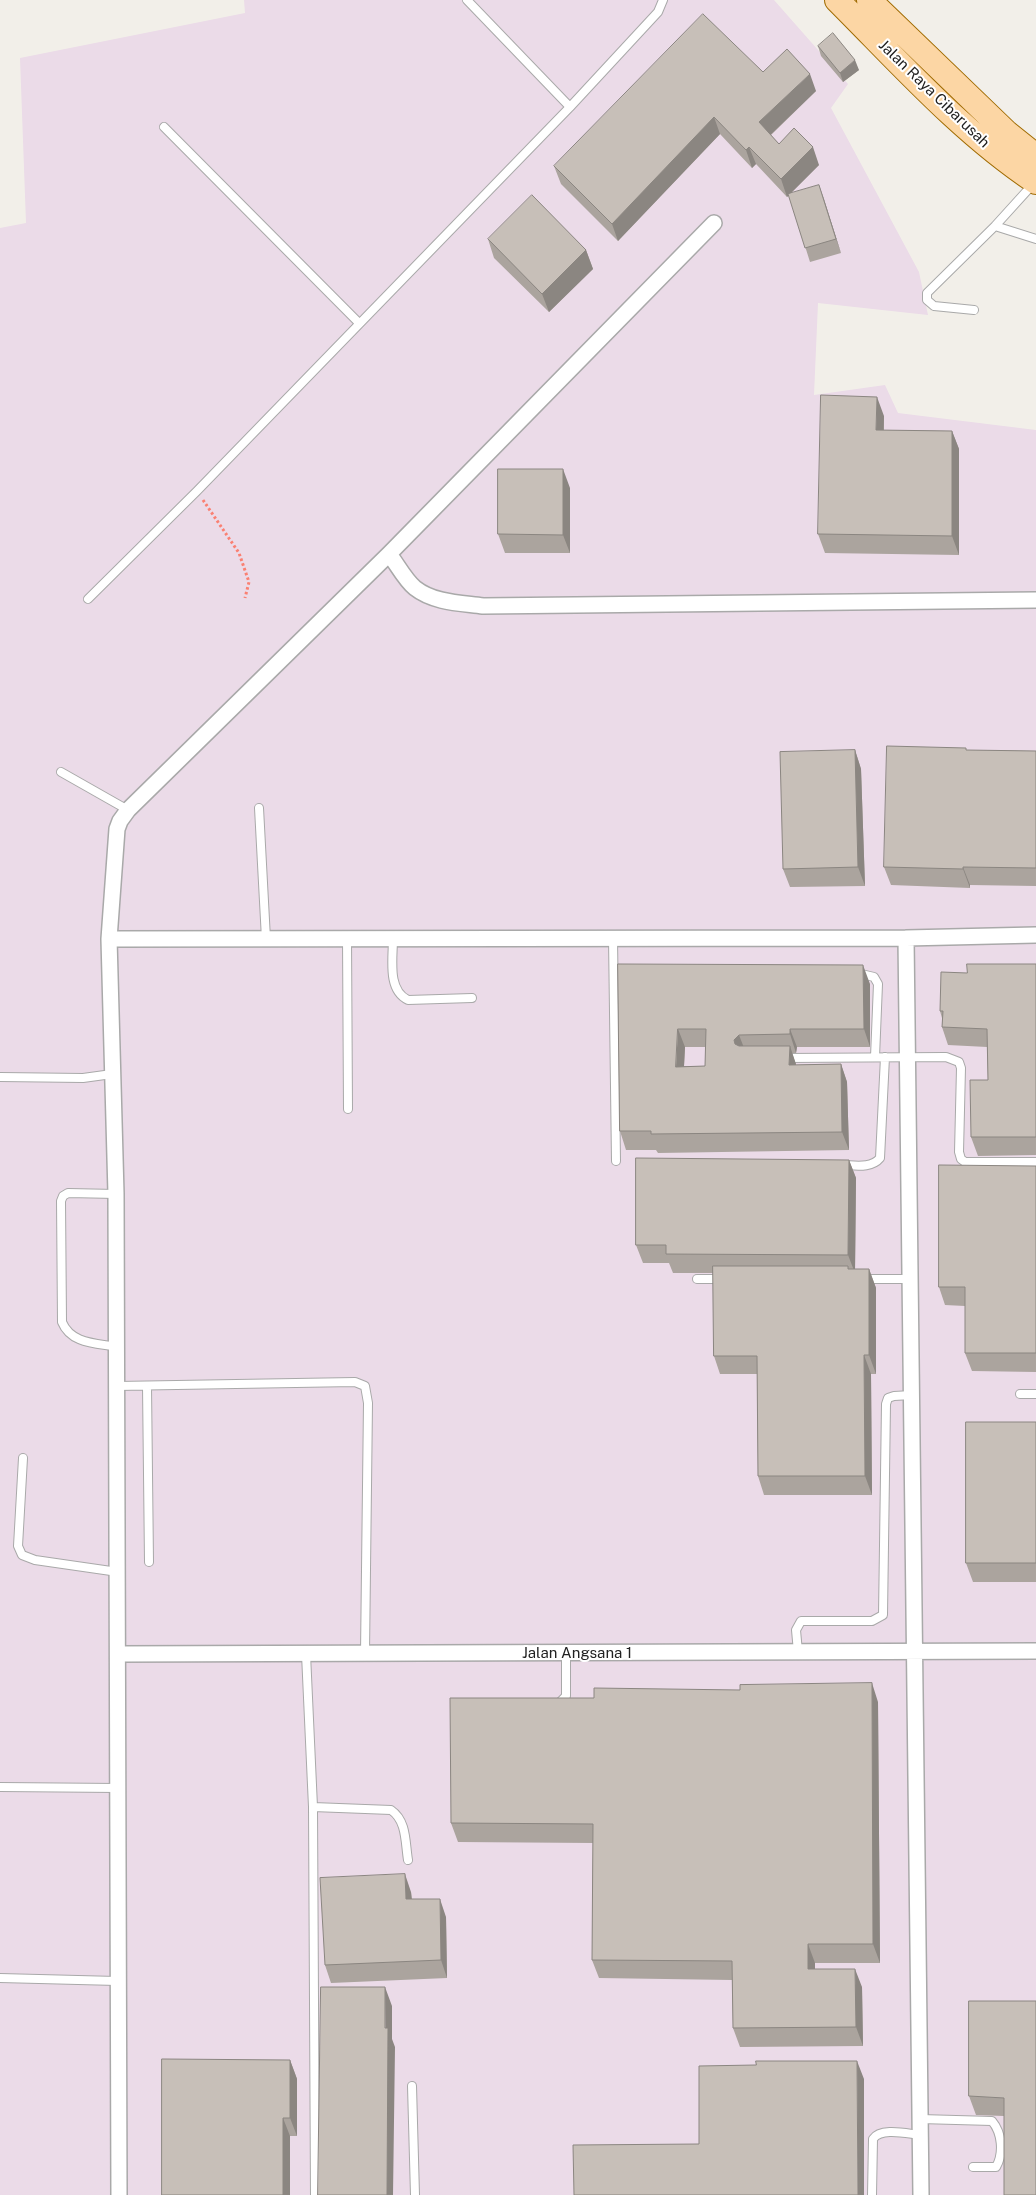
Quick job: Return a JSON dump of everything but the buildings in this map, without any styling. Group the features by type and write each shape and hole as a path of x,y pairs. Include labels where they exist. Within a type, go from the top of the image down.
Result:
{"main road":[{"name":"Jalan Raya Cibarusah","path":"837,0 958,121 1000,156 1036,182"},
{"name":"Jalan Raya Cibarusah","path":"869,0 1007,134 1036,156"}],"street":[{"path":"119,2195 117,1981 119,1654 116,1194 109,939 120,821 128,810 389,554 714,222"},
{"path":"389,554 414,587 425,595 447,602 483,606 1036,600"},
{"path":"109,939 906,938 1036,935"},
{"path":"906,938 921,2195"},
{"name":"Jalan Angsana 1","path":"119,1654 1036,1651"}],"lane":[{"path":"467,0 570,107"},
{"path":"88,599 196,491 570,107 658,12 663,0"},
{"path":"164,127 358,323"},
{"path":"974,310 934,306 927,300 927,293 995,226 1036,182"},
{"path":"995,226 1036,239"},
{"path":"60,772 128,810"},
{"path":"259,808 266,939"},
{"path":"348,938 348,1109"},
{"path":"392,938 395,988 401,997 408,1000 472,998"},
{"path":"613,938 616,1161"},
{"path":"853,973 863,973 874,977 878,984 875,1057"},
{"path":"776,1058 907,1056 946,1057 959,1062 961,1068 959,1152 962,1161 1036,1162"},
{"path":"830,1165 869,1166 875,1164 880,1158 885,1057"},
{"path":"0,1077 83,1078 112,1074"},
{"path":"116,1194 68,1193 63,1196 61,1201 62,1322 65,1330 75,1339 117,1347"},
{"path":"697,1278 736,1278"},
{"path":"852,1279 910,1279"},
{"path":"117,1386 355,1382 365,1386 368,1402 365,1653"},
{"path":"147,1386 150,1562"},
{"path":"1020,1394 1036,1394"},
{"path":"798,1652 796,1630 801,1621 872,1621 883,1615 886,1404 888,1398 912,1395"},
{"path":"23,1458 18,1546 22,1555 35,1560 118,1572"},
{"path":"545,1705 558,1704 566,1696 566,1653"},
{"path":"306,1654 313,1807 315,2195"},
{"path":"0,1787 118,1788"},
{"path":"313,1807 392,1810 397,1814 404,1829 408,1860"},
{"path":"0,1978 117,1981"},
{"path":"412,2086 415,2195"},
{"path":"920,2119 992,2121 1001,2136 999,2162 996,2167 973,2167"},
{"path":"872,2195 873,2139 875,2136 882,2133 921,2135"}],"path":[{"path":"196,491 239,553 249,582 245,598"}],"shaded area":[{"path":"244,0 774,0 848,84 831,108 919,272 928,315 818,303 814,395 885,385 898,413 1036,430 1036,2195 0,2195 0,228 26,223 20,58 245,13"}]}
